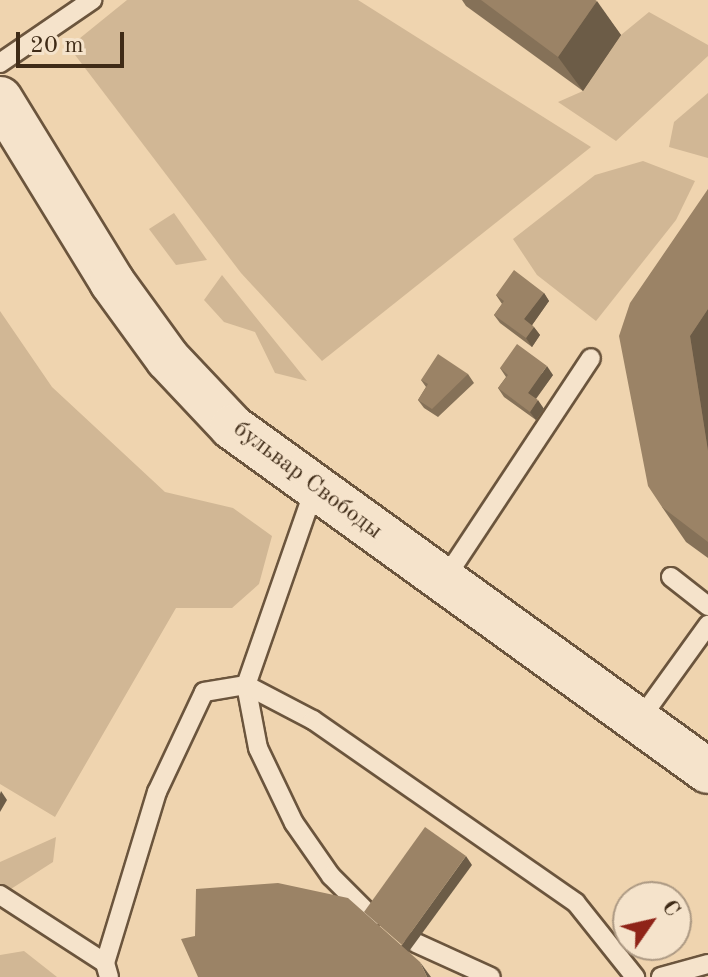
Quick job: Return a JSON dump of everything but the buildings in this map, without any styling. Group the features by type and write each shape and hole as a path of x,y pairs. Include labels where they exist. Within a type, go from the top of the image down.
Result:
{"main road":[{"name":"бульвар Свободы","path":"0,99 112,282 168,359 232,427 314,490 708,771"}],"lane":[{"path":"0,63 92,0"},
{"path":"443,582 591,358"},
{"path":"314,490 246,685 258,748 294,823 331,876 372,917"},
{"path":"671,577 708,606"},
{"path":"638,722 708,625"},
{"path":"0,895 107,970 157,792 204,692 246,685 313,720 576,903 635,977"},
{"path":"416,943 491,977"},
{"path":"661,977 708,965"},
{"path":"701,977 708,965"}],"shaded area":[{"path":"127,0 358,0 591,147 322,361 241,273 69,47"},
{"path":"649,12 708,45 708,56 616,141 558,102 583,91 621,35"},
{"path":"708,93 708,158 669,147 674,122"},
{"path":"643,161 695,181 676,220 596,321 537,275 513,239 595,175"},
{"path":"174,213 207,260 176,265 149,229"},
{"path":"222,275 307,381 275,373 255,332 224,322 204,300"},
{"path":"0,311 52,387 165,492 233,508 272,536 259,584 232,608 176,608 55,817 0,784"},
{"path":"56,837 53,862 0,896 0,862"},
{"path":"24,951 57,977 0,977 0,955"}]}
